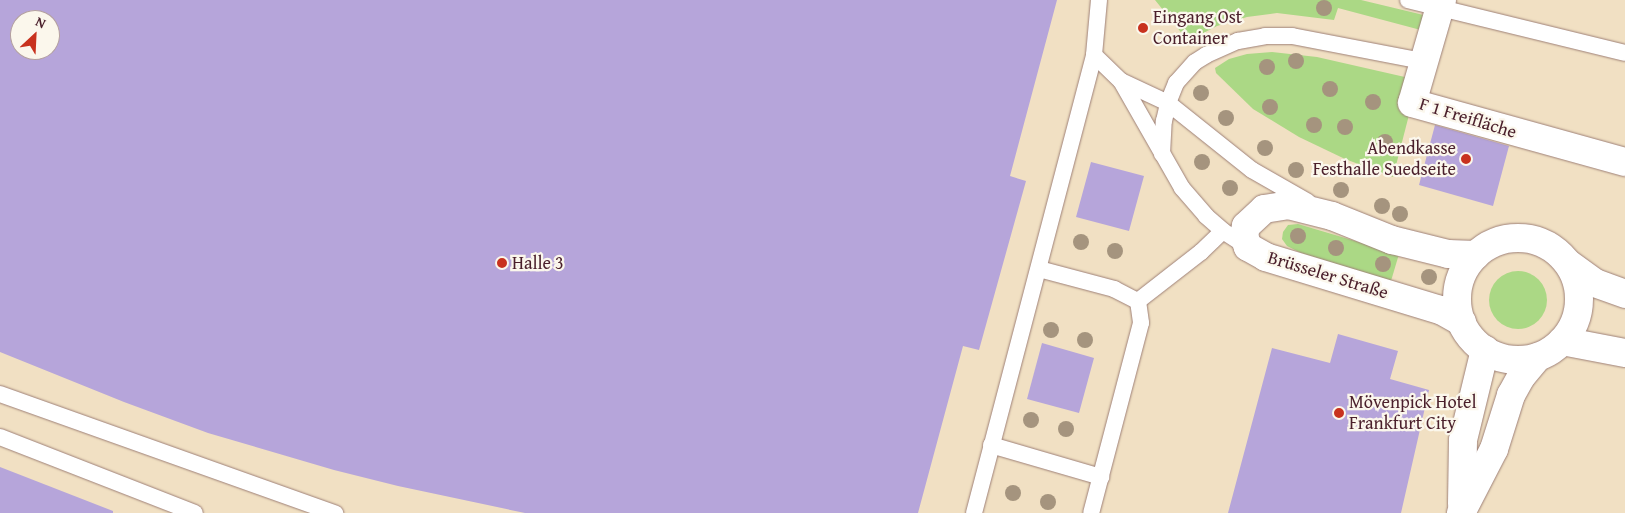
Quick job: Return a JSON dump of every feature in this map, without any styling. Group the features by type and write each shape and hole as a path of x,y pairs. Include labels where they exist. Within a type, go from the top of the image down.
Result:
{"street":[{"name":"F 1 Freifläche","path":"1441,4 1412,103 1625,162"},
{"name":"Brüsseler Straße","path":"1462,322 1440,310 1286,265 1266,257 1248,247 1244,236 1246,226 1253,216 1264,209 1288,205 1332,216 1392,240 1448,254 1476,255"},
{"path":"1569,264 1578,283 1579,302 1576,320 1562,342 1551,351 1538,357 1520,360 1502,358 1485,350 1471,338 1462,322 1457,304 1458,286 1465,269 1476,255 1493,243 1514,238 1535,240 1554,250 1569,264 1595,283 1625,294"},
{"path":"1562,342 1625,353"},
{"path":"1462,510 1463,440 1485,350"},
{"path":"1462,510 1494,449 1511,395 1520,377 1538,357"}],"lane":[{"path":"974,513 1094,55 1099,0"},
{"path":"1408,0 1441,4 1625,52"},
{"path":"1162,154 1168,103 1176,82 1195,62 1238,41 1265,36 1292,36 1422,61"},
{"path":"1094,55 1121,81 1182,188 1206,216 1223,231 1248,247"},
{"path":"1121,81 1168,103 1252,170 1332,216"},
{"path":"1138,301 1201,252 1223,231"},
{"path":"1039,269 1114,288 1138,301"},
{"path":"1091,513 1141,323 1138,301"},
{"path":"0,394 335,513"},
{"path":"0,437 195,513"},
{"path":"991,445 1101,477"}],"green space":[{"path":"1155,0 1361,0 1436,18 1432,33 1338,8 1334,20 1277,13 1247,17 1217,26 1188,41"},
{"path":"1272,52 1317,57 1418,80 1393,177 1345,159 1299,137 1253,109 1216,73 1215,68 1229,59 1247,54"},
{"path":"1298,224 1399,254 1391,281 1301,253 1287,246 1282,239 1283,232 1288,225"},
{"path":"1512,271 1524,271 1539,279 1547,294 1547,306 1539,321 1524,329 1512,329 1497,321 1489,306 1489,294 1497,279"}],"building":[{"name":"Halle 3","path":"0,0 1057,0 1010,176 1026,181 979,350 963,346 918,513 525,513 398,486 334,470 208,433 124,402 0,352"},
{"name":"Abendkasse Festhalle Suedseite","path":"1435,125 1509,146 1493,206 1419,185"},
{"path":"1091,162 1144,176 1129,231 1076,217"},
{"name":"Mövenpick Hotel Frankfurt City","path":"1338,334 1398,351 1390,379 1429,390 1401,513 1228,513 1272,348 1330,363"},
{"path":"1042,343 1094,358 1079,413 1027,399"},
{"path":"0,467 113,511 113,513 0,513"}],"place":[{"name":"Eingang Ost Container","path":"1143,28"},
{"name":"Abendkasse Festhalle Suedseite","path":"1466,159"},
{"name":"Halle 3","path":"502,263"},
{"name":"Mövenpick Hotel Frankfurt City","path":"1339,413"}]}
